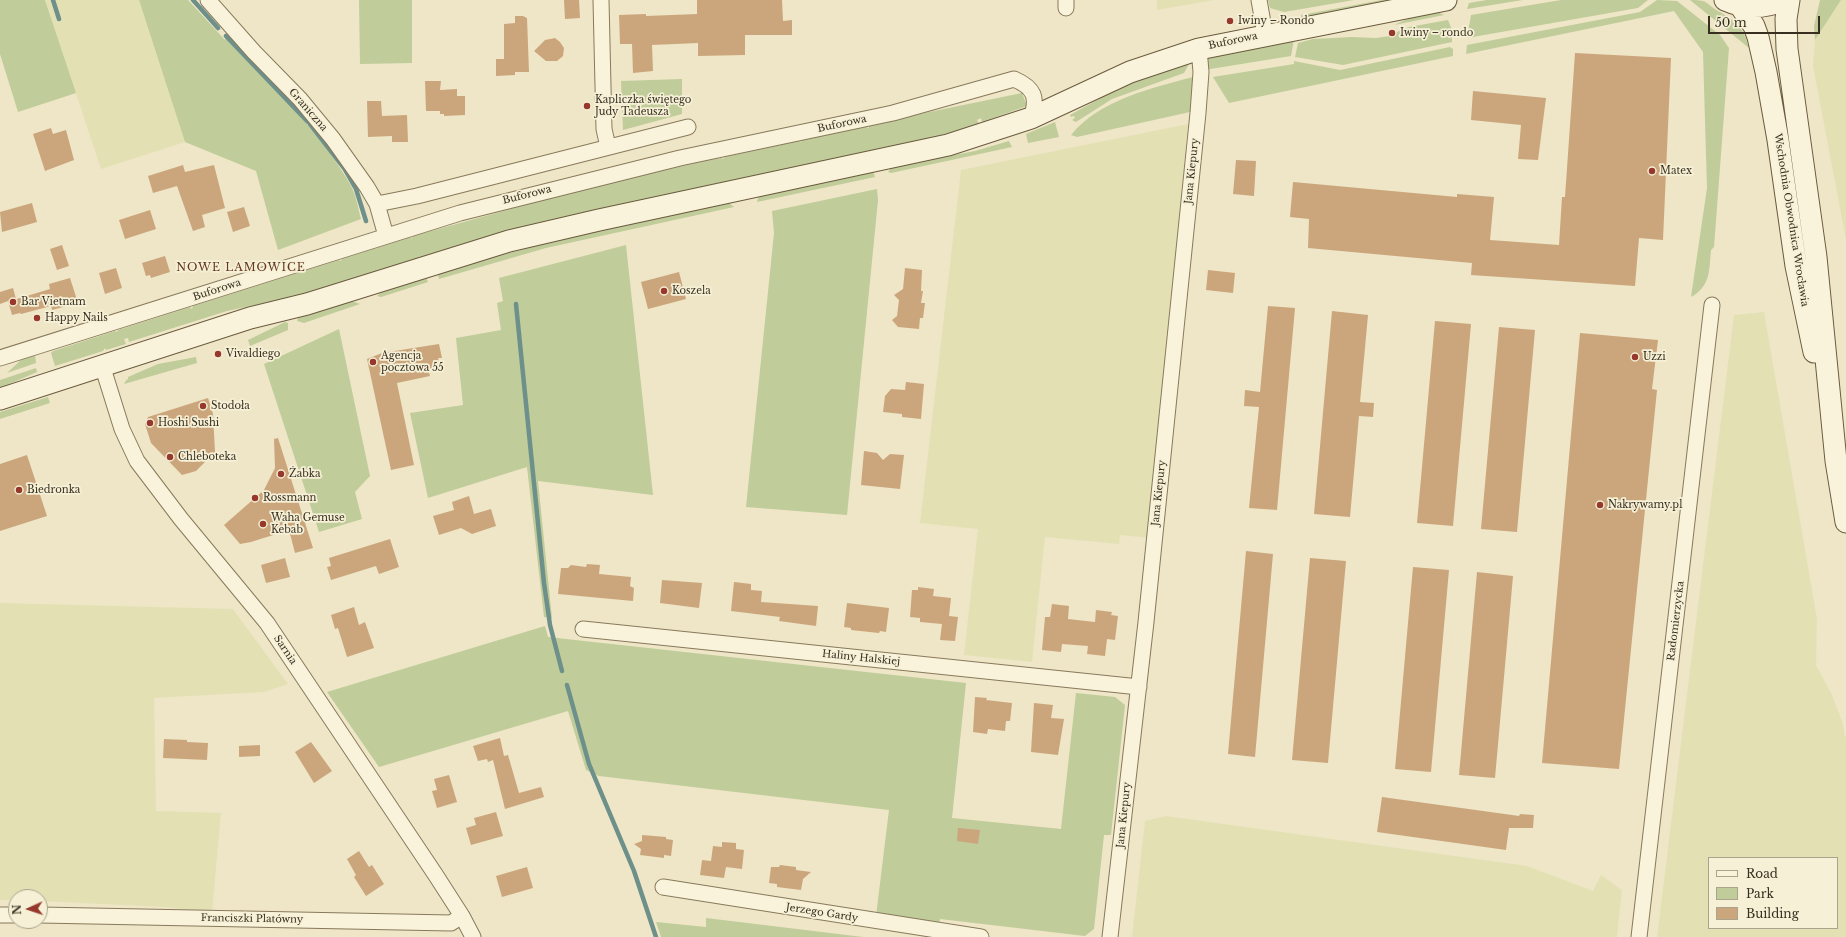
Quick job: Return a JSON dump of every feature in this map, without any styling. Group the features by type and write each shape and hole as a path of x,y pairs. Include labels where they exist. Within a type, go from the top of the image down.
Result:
{"main road":[{"name":"Buforowa","path":"0,399 250,318 307,304 509,241 599,220 948,145 1032,118 1130,72 1199,49 1266,34 1446,0"},
{"path":"1733,3 1757,7 1773,5 1784,0"},
{"name":"Wschodnia Obwodnica Wrocławia","path":"1789,0 1786,19 1787,49 1817,270 1836,461"},
{"name":"Wschodnia Obwodnica Wrocławia","path":"1733,3 1754,26 1758,37 1769,86 1796,266 1836,461 1846,522"}],"street":[{"name":"Graniczna","path":"208,0 254,52 300,99 333,138 367,186 377,204 386,236"},
{"path":"601,0 604,129 608,147"},
{"path":"1259,0 1266,34"},
{"name":"Jana Kiepury","path":"1110,937 1139,687 1198,113 1201,72 1199,49"},
{"name":"Buforowa","path":"0,358 386,236 480,208 597,178 731,147 893,113 1014,79 1030,89 1035,98 1032,118"},
{"path":"377,204 417,196 688,128"},
{"name":"Radomierzycka","path":"1639,937 1712,305"},
{"name":"Sarnia","path":"102,365 122,429 137,461 181,519 267,623 462,916 473,937"},
{"name":"Haliny Halskiej","path":"583,629 1139,687"},
{"name":"Jerzego Gardy","path":"663,887 981,937"},
{"name":"Franciszki Platówny","path":"48,916 451,923 462,916"}],"shaded area":[{"path":"45,0 139,0 185,142 101,169"},
{"path":"1157,0 1214,0 1157,10"},
{"path":"1841,0 1846,0 1846,240 1813,66 1815,40"},
{"path":"1188,124 1149,538 1120,535 1119,544 1045,537 1032,662 964,655 978,529 920,523 961,170"},
{"path":"1764,312 1817,619 1816,665 1831,693 1842,721 1846,739 1846,937 1657,937 1734,315"},
{"path":"0,603 233,609 288,684 264,692 154,698 156,811 221,813 212,912 164,907 48,901 48,889 8,889 8,900 0,900"},
{"path":"1166,816 1527,866 1593,891 1601,875 1622,890 1617,937 1132,937 1145,821"}],"green space":[{"path":"0,0 45,0 76,93 18,112 0,54"},
{"path":"139,0 188,0 225,40 226,36 292,107 323,145 352,188 361,219 278,250 256,171 185,142"},
{"path":"359,0 412,0 412,63 360,64"},
{"path":"1268,0 1354,0 1284,12 1270,8"},
{"path":"1382,0 1405,0 1302,19 1301,15"},
{"path":"1487,0 1523,0 1467,9 1469,3"},
{"path":"1561,0 1648,0 1638,8 1467,38 1471,15"},
{"path":"1657,0 1677,1 1720,35 1729,48 1714,247 1711,250 1706,283 1698,293 1691,297 1707,188 1703,52 1674,11 1466,54 1467,45 1640,12"},
{"path":"1690,0 1700,0 1706,2 1730,18 1742,30 1749,48"},
{"path":"1820,0 1841,0 1815,40 1814,26"},
{"path":"1435,11 1444,15 1394,25 1421,13"},
{"path":"1448,20 1452,30 1452,42 1343,65 1295,57 1298,43 1313,39 1352,37 1376,38 1390,36 1409,27"},
{"path":"1294,39 1291,56 1204,70 1203,58"},
{"path":"1450,47 1453,49 1453,56 1229,103 1213,77 1294,64 1294,61 1340,70"},
{"path":"1190,62 1184,73 1112,99 1076,122 1072,120 1075,118 1074,116 1071,117 1070,115 1126,84"},
{"path":"1193,77 1190,112 1077,137 1071,135 1083,123 1111,104 1144,91"},
{"path":"682,79 682,114 623,130 621,81"},
{"path":"1022,93 1027,106 982,122 981,118 977,120 979,124 924,140 302,295 227,311 129,342 128,338 124,339 126,344 106,350 105,348 103,351 55,366 51,353 53,351 115,331 117,332 118,330 190,307 192,309 193,306 339,260 341,261 342,259 411,237 411,239 413,236 569,193 570,195 572,192 704,161 723,159 725,157 799,141 801,142 801,140 866,127 869,128 869,126 895,119"},
{"path":"1055,122 1059,137 1028,143 1026,134"},
{"path":"1009,141 1012,147 891,173 888,172 892,167 975,151"},
{"path":"873,171 875,177 757,202 758,198 762,195"},
{"path":"877,189 878,200 847,515 746,507 774,233 772,211"},
{"path":"728,202 734,207 546,248 439,279 438,275 440,272 511,252"},
{"path":"626,245 653,495 538,481 552,618 544,617 527,467 428,498 410,413 463,405 456,338 501,330 497,303 503,301 499,278"},
{"path":"426,277 428,282 381,297 377,296 383,290"},
{"path":"352,301 360,304 304,323 297,321 298,318"},
{"path":"285,322 288,323 288,330 250,346 248,340"},
{"path":"339,329 370,476 355,492 362,519 319,532 264,364"},
{"path":"35,355 36,363 7,373 22,359"},
{"path":"196,357 197,363 124,384 127,379 128,380 128,377 158,364"},
{"path":"36,368 37,372 0,388 0,380"},
{"path":"48,397 50,403 0,419 0,412"},
{"path":"545,626 548,637 966,683 952,818 1061,829 1076,693 1115,697 1125,705 1111,835 1104,835 1094,929 1085,936 940,919 939,926 876,916 889,810 599,776 586,770 568,711 379,767 327,692"},
{"path":"706,918 863,937 661,937 656,922 706,927"}],"building":[{"path":"564,0 579,0 580,18 565,19"},
{"path":"697,0 782,0 783,21 792,20 792,35 745,35 745,55 698,56 698,43 652,45 653,71 633,73 632,44 620,44 619,15 646,14 646,16 697,14"},
{"path":"515,16 523,16 527,18 529,72 515,72 515,75 496,76 496,59 504,59 504,24 515,23"},
{"path":"555,38 564,48 563,56 557,61 546,61 534,51 545,40"},
{"path":"1575,53 1671,58 1663,240 1639,238 1635,286 1471,275 1472,263 1308,248 1309,219 1290,217 1293,182 1457,197 1457,194 1494,197 1490,240 1559,245 1562,197 1565,197"},
{"path":"425,81 441,81 440,90 457,89 457,96 465,96 465,115 444,116 444,114 440,114 440,111 426,111"},
{"path":"1473,91 1546,98 1538,160 1518,159 1521,125 1471,120"},
{"path":"367,101 381,101 382,116 407,115 408,142 392,142 392,136 368,137"},
{"path":"51,128 53,134 66,130 74,160 45,171 33,134"},
{"path":"1236,160 1256,161 1254,196 1233,194"},
{"path":"183,165 185,172 214,165 225,208 202,215 205,227 193,231 177,186 153,193 148,176"},
{"path":"32,203 37,222 2,232 0,212"},
{"path":"244,207 250,226 233,232 227,212"},
{"path":"150,210 156,229 125,239 119,220"},
{"path":"62,245 69,266 57,270 50,249"},
{"path":"165,256 170,272 151,278 150,275 146,276 142,263"},
{"path":"116,268 122,288 105,294 99,273"},
{"path":"905,268 922,270 921,291 923,291 921,303 925,303 923,318 920,318 919,329 898,327 892,320 897,316 899,300 894,295 903,289"},
{"path":"1208,270 1235,273 1233,293 1206,290"},
{"name":"Koszela","path":"679,272 686,299 648,309 641,282"},
{"path":"70,278 78,303 52,310 51,306 12,315 8,301 0,304 0,292 13,288 16,299 10,301 50,289 49,284"},
{"path":"1268,306 1295,308 1277,510 1249,508 1259,407 1244,406 1245,390 1260,392"},
{"path":"1332,311 1368,315 1360,402 1374,403 1373,417 1359,416 1350,517 1314,514"},
{"path":"1435,321 1471,324 1453,526 1417,523"},
{"path":"1499,327 1535,330 1517,532 1481,529"},
{"path":"1580,333 1658,340 1652,389 1657,390 1619,769 1542,763"},
{"path":"439,344 442,358 438,358 440,367 428,369 430,376 397,383 414,465 391,470 367,359 382,353"},
{"path":"906,382 924,384 921,419 902,417 902,414 883,412 885,396 891,389 905,390"},
{"path":"208,398 213,414 215,452 196,471 182,475 151,443 145,424 148,417"},
{"path":"278,438 313,548 295,553 289,530 240,544 224,525 264,490 275,468 274,439"},
{"path":"864,451 877,453 883,460 890,454 904,455 900,489 861,485"},
{"name":"Biedronka","path":"27,455 47,516 0,531 0,464"},
{"path":"469,496 474,514 491,509 496,526 472,534 461,528 439,535 433,516 454,510 452,502"},
{"path":"390,539 399,567 379,574 376,566 331,580 327,567 331,566 329,558"},
{"path":"1246,551 1273,554 1255,757 1228,754"},
{"path":"285,558 290,577 266,583 261,565"},
{"path":"1310,558 1346,561 1328,763 1292,760"},
{"path":"587,564 600,565 599,574 631,577 630,586 634,588 633,601 558,594 561,568 568,568 571,565 586,567"},
{"path":"1413,567 1449,570 1431,772 1395,769"},
{"path":"1477,572 1513,576 1495,778 1459,775"},
{"path":"662,580 702,583 699,608 660,603"},
{"path":"734,582 751,584 751,590 762,591 761,602 818,606 816,626 779,621 780,617 731,611"},
{"path":"918,587 934,589 933,596 951,598 949,616 958,617 955,641 940,640 942,624 920,622 920,618 910,617 912,590 918,590"},
{"path":"847,603 889,608 886,632 880,631 879,633 851,630 851,628 844,627"},
{"path":"1052,604 1069,606 1068,619 1095,622 1096,610 1112,612 1111,615 1118,616 1115,640 1107,639 1105,656 1087,654 1088,646 1062,644 1061,652 1042,650 1045,617 1050,617"},
{"path":"354,607 359,625 365,622 374,648 347,657 338,628 335,629 331,615"},
{"path":"975,697 987,698 986,700 1012,703 1010,721 1006,721 1005,731 988,729 987,734 973,732"},
{"path":"1034,703 1053,705 1051,718 1064,719 1058,755 1031,752"},
{"path":"500,738 504,756 508,755 519,793 541,787 544,797 505,809 493,760 488,762 487,759 478,761 473,746"},
{"path":"164,739 208,743 207,760 163,758"},
{"path":"311,742 332,771 314,783 295,752"},
{"path":"260,745 260,756 239,757 239,746"},
{"path":"449,775 457,802 437,808 432,791 437,790 434,779"},
{"path":"1382,797 1519,816 1520,814 1534,815 1533,828 1509,828 1506,850 1377,832"},
{"path":"496,812 503,836 471,845 466,828 476,825 474,818"},
{"path":"958,828 980,830 978,844 957,841"},
{"path":"642,835 666,837 666,839 673,840 671,856 664,855 664,858 640,855 641,849 634,844 642,841"},
{"path":"722,842 736,843 736,849 744,850 742,869 726,867 724,878 700,875 702,860 711,861 713,846 722,847"},
{"path":"359,851 369,867 372,865 384,884 366,896 354,877 356,875 347,859"},
{"path":"780,865 796,867 796,870 811,872 803,879 801,890 777,887 777,884 769,883 771,867 779,867"},
{"path":"527,867 533,888 502,897 496,876"}],"waterway":[{"path":"53,0 59,19"},
{"path":"193,0 218,28"},
{"path":"226,36 308,122"},
{"path":"310,124 344,168 356,189 366,221"},
{"path":"516,304 544,583 550,625 562,671"},
{"path":"567,685 589,764 634,871 656,937"}],"place":[{"name":"Iwiny – Rondo","path":"1230,21"},
{"name":"Iwiny – rondo","path":"1392,33"},
{"name":"Kapliczka świętego Judy Tadeusza","path":"587,106"},
{"name":"Matex","path":"1652,171"},
{"name":"Koszela","path":"664,291"},
{"name":"Bar Vietnam","path":"13,302"},
{"name":"Happy Nails","path":"37,318"},
{"name":"Vivaldiego","path":"218,354"},
{"name":"Uzzi","path":"1635,357"},
{"name":"Agencja pocztowa 55","path":"373,362"},
{"name":"Stodoła","path":"203,406"},
{"name":"Hoshi Sushi","path":"150,423"},
{"name":"Chleboteka","path":"170,457"},
{"name":"Żabka","path":"281,474"},
{"name":"Biedronka","path":"19,490"},
{"name":"Rossmann","path":"255,498"},
{"name":"Nakrywamy.pl","path":"1600,505"},
{"name":"Waha Gemuse Kebab","path":"263,524"}],"district":[{"name":"NOWE LAMOWICE","path":"241,268"}]}
